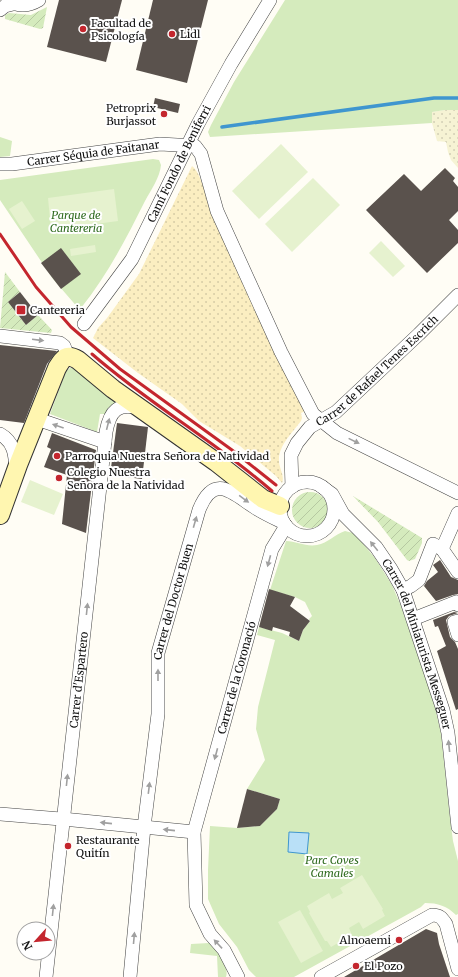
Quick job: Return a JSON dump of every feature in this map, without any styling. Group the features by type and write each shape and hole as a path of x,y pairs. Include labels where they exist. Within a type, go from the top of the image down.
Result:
{"street":[{"path":"0,10 11,2 24,6 39,0"},
{"name":"Camí Fondo de Beniferri","path":"84,324 132,259 187,145 231,64 270,0"},
{"name":"Carrer Séquia de Faitanar","path":"0,164 12,164 160,144 187,145"},
{"path":"187,145 195,146 201,154 217,211 281,352 313,414 320,421 310,427 297,443 291,455 290,465 292,487"},
{"name":"Carrer de Rafael Tenes Escrich","path":"458,296 336,412 320,421 337,433 458,493"},
{"path":"0,336 60,343 64,346 68,356"},
{"path":"68,356 78,360 139,408 216,462 263,499 283,519 299,534 307,536 319,532 328,524 334,509 332,500 322,487 314,483 304,482 296,484 288,490 283,497 283,519"},
{"path":"0,515 28,439 58,368 62,361 68,356"},
{"name":"Carrer d'Espartero","path":"46,977 107,424 113,412 120,408 125,406 139,408"},
{"path":"37,419 105,442"},
{"path":"0,434 28,439"},
{"path":"0,434 11,444 15,457 16,471"},
{"path":"290,465 304,482"},
{"name":"Carrer del Miniaturista Messeguer","path":"322,487 332,494 343,514 376,548 391,569 403,590 446,720 458,827"},
{"name":"Carrer del Doctor Buen","path":"130,977 144,827 158,714 158,653 199,510 203,499 209,493 219,489 227,489 254,507 283,519"},
{"path":"403,590 419,580 437,546 458,513"},
{"name":"Carrer de la Coronació","path":"238,977 224,950 210,934 196,905 194,832 272,549 283,519"},
{"path":"437,546 458,572"},
{"path":"413,619 456,602 458,604"},
{"path":"458,620 454,622 458,634"},
{"path":"0,814 194,832"},
{"path":"321,977 432,915 439,916 453,929 458,968"}],"shaded area":[{"path":"458,110 458,168 451,160 446,142 437,141 432,123 432,112"}],"green space":[{"path":"285,0 458,0 458,110 432,112 432,123 210,137 208,132 211,125 234,82"},
{"path":"47,7 43,28 40,29 5,19 5,15 9,13 31,15"},
{"path":"0,137 12,141 10,156 0,157"},
{"path":"281,144 308,172 259,219 232,191"},
{"name":"Parque de Cantereria","path":"153,159 159,160 161,165 155,183 124,243 91,295 79,309 53,279 0,200 0,180"},
{"path":"313,178 340,205 292,252 265,224"},
{"path":"114,189 118,221 51,230 48,198"},
{"path":"22,201 35,221 22,229 9,209"},
{"path":"381,241 405,266 393,277 369,253"},
{"path":"95,245 96,252 71,256 70,249"},
{"path":"5,272 20,292 8,302 26,325 38,315 52,330 51,333 0,328"},
{"path":"70,368 75,368 117,403 108,408 106,414 100,414 97,432 50,414 66,371"},
{"path":"30,480 63,494 54,515 21,502"},
{"path":"310,492 320,495 325,500 328,510 325,520 320,525 310,528 300,525 295,520 292,510 295,500 300,495"},
{"path":"353,496 422,538 422,543 415,559 409,561 407,560 378,522"},
{"name":"Parc Coves Camales","path":"345,531 353,533 360,540 375,558 392,585 401,606 434,703 441,733 453,841 458,861 458,914 456,915 449,909 442,906 425,903 421,907 294,977 256,977 249,970 237,947 219,924 208,899 210,826 237,828 260,826 277,809 280,799 247,789 265,760 256,729 258,707 275,640 257,635 259,627 282,633 299,641 303,630 312,616 305,602 295,597 270,590 286,541 317,545"},
{"path":"362,875 383,909 382,910 385,916 363,929 359,922 349,928 352,935 331,947 327,941 325,941 309,913 310,912 307,906 329,893 332,899 343,893 340,888"},
{"path":"300,910 323,951 301,963 278,922"},
{"path":"209,943 216,949 222,958 227,973 226,977 218,977 217,956 190,953 191,944"}],"sand":[{"path":"192,166 199,176 305,411 301,413 301,421 283,445 279,455 279,464 283,478 282,483 276,476 240,446 199,421 182,404 138,373 93,338 98,328 139,274"}],"water":[{"path":"289,832 309,833 307,854 288,852"}],"building":[{"name":"Facultad de Psicología","path":"59,0 122,0 106,62 47,47"},
{"name":"Lidl","path":"153,0 208,0 187,83 136,70"},
{"path":"155,98 180,104 178,113 153,107"},
{"path":"445,168 455,178 453,181 458,187 458,211 449,220 458,230 458,243 427,273 366,210 404,174 421,191"},
{"path":"61,248 81,274 61,289 41,263"},
{"path":"20,292 38,315 26,325 8,302"},
{"path":"0,345 57,351 47,364 24,423 0,420"},
{"path":"117,423 148,427 142,479 110,475"},
{"path":"52,433 96,450 86,533 62,524 67,475 44,467 51,449 47,447"},
{"path":"440,560 451,577 458,580 458,594 436,601 424,586 427,581 438,572 433,565"},
{"path":"269,589 295,597 290,606 310,621 303,630 299,641 289,636 290,632 273,627 272,631 259,627"},
{"path":"454,612 458,613 449,616 446,620 450,637 455,642 458,649 458,709 456,710 437,651 446,646 438,626 435,627 433,620"},
{"path":"247,789 280,799 277,809 260,826 237,828"},
{"path":"426,929 437,933 450,977 344,977"}],"waterway":[{"path":"222,127 434,98 458,98"}],"railway":[{"path":"0,234 36,287 71,327 120,369 232,450 276,485"},
{"path":"92,354 136,389 228,456 272,491"}],"place":[{"name":"Facultad de Psicología","path":"83,29"},
{"name":"Lidl","path":"172,34"},
{"name":"Petroprix Burjassot","path":"164,114"},
{"name":"Cantereria","path":"21,310"},
{"name":"Parroquia Nuestra Señora de Natividad","path":"57,456"},
{"name":"Colegio Nuestra Señora de la Natividad","path":"59,478"},
{"name":"Restaurante Quitín","path":"68,846"},
{"name":"Alnoaemi","path":"399,940"},
{"name":"El Pozo","path":"356,966"}]}
